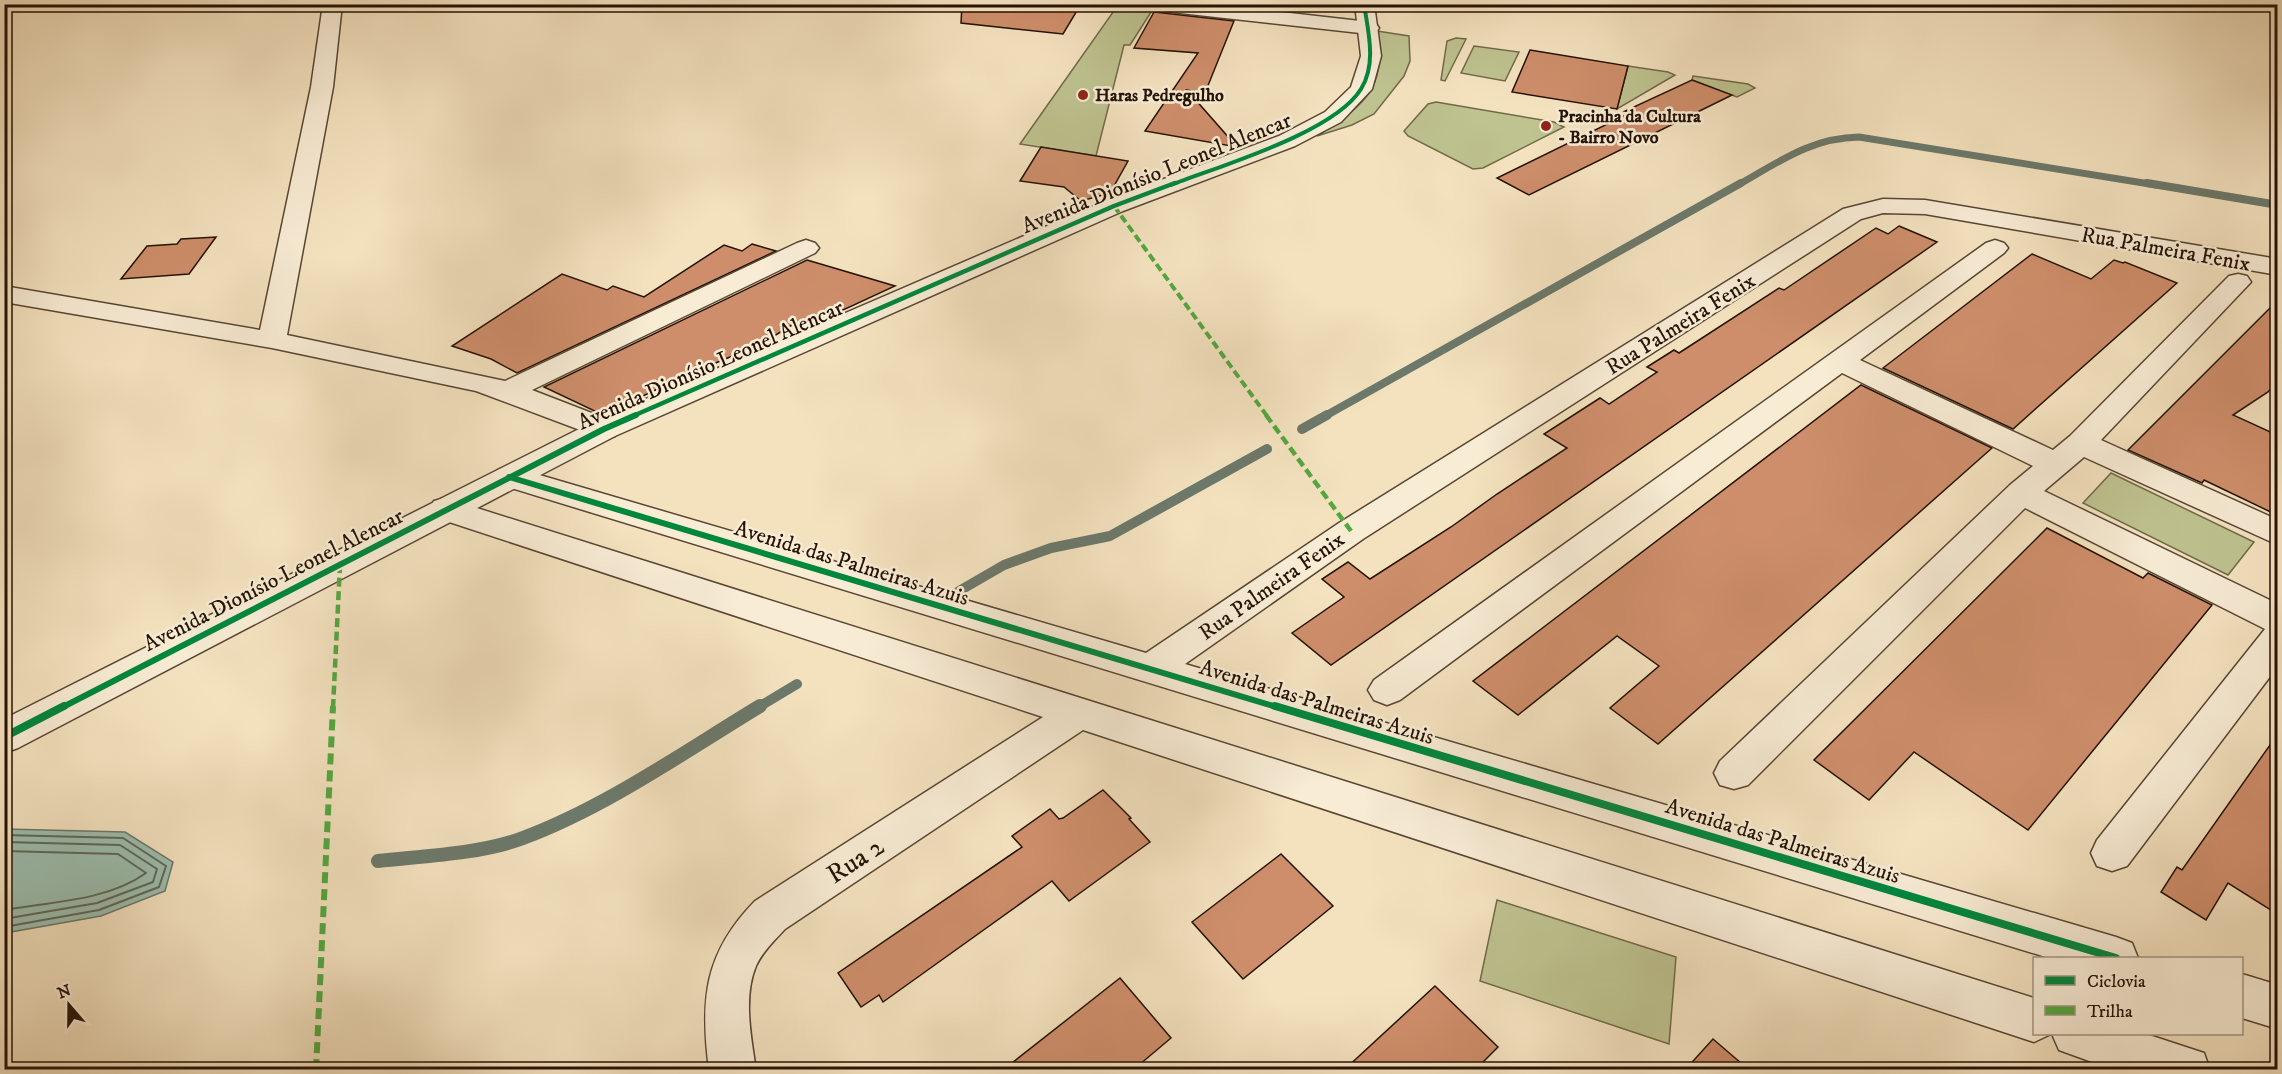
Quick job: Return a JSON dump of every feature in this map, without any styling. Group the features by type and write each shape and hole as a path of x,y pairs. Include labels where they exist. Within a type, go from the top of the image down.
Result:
{"street":[{"path":"272,340 322,87 333,4"},
{"path":"1153,4 1366,16"},
{"name":"Avenida Dionísio Leonel Alencar","path":"4,737 604,429 1114,206 1287,141 1333,117 1361,89 1371,56 1366,16"},
{"name":"Rua Palmeira Fenix","path":"1149,670 1351,531 1852,214 1883,206 1925,207 2277,267"},
{"path":"507,391 806,248"},
{"path":"1387,690 1995,248"},
{"path":"1734,773 2021,493 2081,442 2238,282"},
{"path":"4,294 272,340 450,376 507,391 604,429"},
{"path":"1841,362 2055,464"},
{"path":"2081,442 2277,534"},
{"name":"Avenida das Palmeiras Azuis","path":"509,477 2113,957"},
{"path":"2021,493 2277,620"},
{"path":"445,509 2033,1020"},
{"path":"2112,853 2277,639"},
{"name":"Rua 2","path":"733,1070 725,1020 727,989 743,945 758,926 770,915 1080,712"},
{"path":"2243,997 2277,1006"},
{"path":"2078,1035 2187,1070"}],"green space":[{"name":"Haras Pedregulho","path":"1118,5 1153,9 1130,45 1124,45 1096,156 1020,144"},
{"path":"1377,31 1409,36 1410,61 1404,76 1374,114 1352,125 1317,136 1354,110 1371,90 1380,61"},
{"path":"1456,38 1466,39 1445,81 1441,80 1447,41"},
{"path":"1474,46 1519,52 1505,81 1461,73"},
{"path":"1628,66 1668,72 1675,75 1617,109"},
{"path":"1693,76 1748,84 1755,88 1737,97 1692,80"},
{"path":"1436,102 1554,122 1564,127 1483,168 1473,169 1408,136 1404,131 1428,104"},
{"path":"2111,473 2254,542 2228,575 2083,503"},
{"path":"1497,900 1676,957 1669,1044 1480,981"}],"water":[{"path":"5,829 125,832 173,862 165,891 101,916 5,933"}],"building":[{"path":"962,4 1081,4 1063,34 961,23"},
{"path":"1154,12 1234,21 1205,93 1187,90 1237,147 1145,131 1198,53 1134,48"},
{"path":"1530,50 1628,66 1617,109 1512,92"},
{"path":"1692,80 1732,95 1529,195 1497,178 1632,112 1625,111"},
{"path":"1041,147 1128,161 1110,193 1081,201 1064,187 1020,181"},
{"path":"1899,226 1937,242 1331,665 1292,633 1344,597 1322,579 1348,562 1370,579 1567,448 1544,434 1600,398 1609,404 1657,372 1647,367 1674,350 1679,353 1779,288 1784,290 1876,228 1888,234"},
{"path":"216,237 189,274 121,279 147,246 177,244 181,239"},
{"path":"752,244 776,251 517,373 491,359 452,346 562,274 607,290 613,286 644,297 724,245 742,251"},
{"path":"2032,254 2091,279 2114,260 2125,262 2177,283 2013,429 1883,368"},
{"path":"807,260 895,286 800,330 792,325 761,344 687,375 603,415 544,387"},
{"path":"2277,301 2277,382 2268,392 2233,415 2277,435 2277,515 2204,480 2202,483 2128,450"},
{"path":"1861,385 1992,448 1658,744 1610,708 1659,666 1617,636 1518,715 1473,681"},
{"path":"2047,528 2143,578 2148,573 2212,605 2028,830 1914,752 1869,800 1814,760"},
{"path":"2277,735 2277,914 2228,883 2206,920 2161,892 2177,867 2182,870"},
{"path":"1103,790 1131,818 1129,819 1150,842 1069,901 1052,881 883,1002 879,995 861,1007 838,973 1022,847 1012,836 1050,809 1059,819 1063,818"},
{"path":"1281,854 1333,906 1243,979 1192,922"},
{"path":"1120,978 1171,1038 1133,1070 1003,1070"},
{"path":"1435,986 1498,1047 1475,1070 1344,1070"},
{"path":"1713,1039 1749,1070 1685,1070"}],"waterway":[{"path":"1738,185 1781,160 1810,147 1841,138 1859,137 2156,185"},
{"path":"1325,416 1741,183"},
{"path":"2147,183 2278,205"},
{"path":"1302,429 1327,415"},
{"path":"959,591 1004,565 1051,548 1110,536 1267,449"},
{"path":"757,708 797,684"},
{"path":"378,861 471,851 523,838 614,795 760,706"}],"marked path":[{"path":"1114,206 1351,531"},
{"path":"316,1070 340,565"}],"cycle path":[{"path":"4,737 604,429 1114,206 1287,141 1333,117 1361,89 1371,56 1364,4"},
{"path":"509,477 2113,957"}],"place":[{"name":"Haras Pedregulho","path":"1083,95"},
{"name":"Pracinha da Cultura - Bairro Novo","path":"1546,126"}]}
